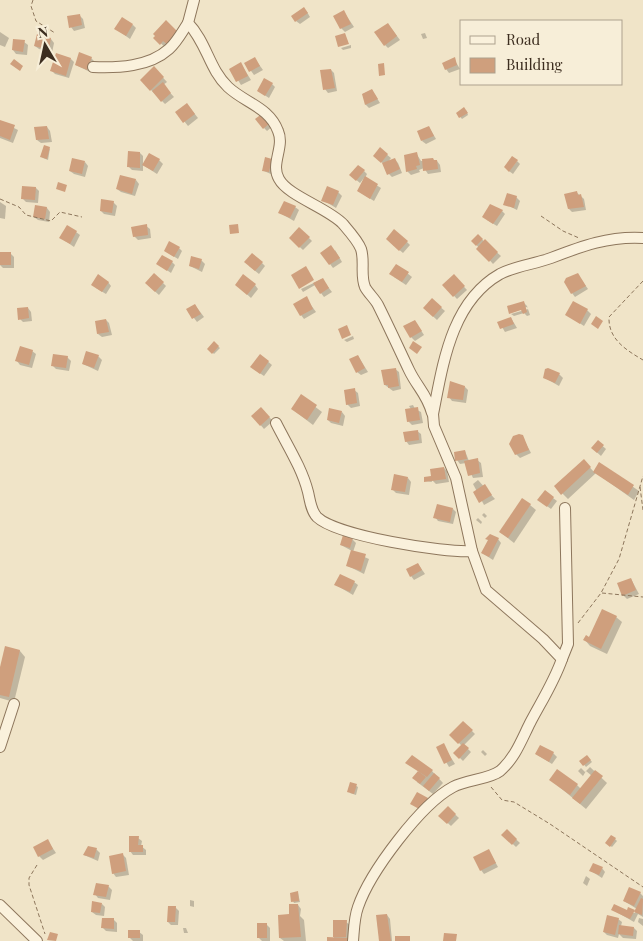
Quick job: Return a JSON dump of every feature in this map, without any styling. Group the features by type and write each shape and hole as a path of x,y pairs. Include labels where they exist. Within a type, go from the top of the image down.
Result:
{"street":[{"path":"93,67 118,68 157,57 170,48 188,24 194,0"},
{"path":"188,24 200,36 218,75 229,88 252,102 269,116 279,132 280,146 276,160 278,178 287,189 321,207 343,224 361,250 365,287 377,302 409,371 428,398 434,426 456,478 472,551 486,590 543,639 562,659"},
{"path":"432,414 454,330 467,302 480,288 501,274 592,242 643,238"},
{"path":"276,422 305,482 316,516 326,524 384,541 456,552 472,551"},
{"path":"353,941 357,909 363,895 374,875 410,827 443,793 463,782 498,773 517,751 556,675 568,644 565,508"},
{"path":"0,747 14,704"},
{"path":"0,905 40,940"}],"path":[{"path":"34,0 31,6 36,21 55,33"},
{"path":"0,199 19,207 26,215 35,218 51,221 60,212 82,217"},
{"path":"541,216 563,232 592,242"},
{"path":"643,281 609,317 609,329 622,346 643,360"},
{"path":"578,623 601,593 619,559 643,476"},
{"path":"640,487 643,510"},
{"path":"601,593 643,597"},
{"path":"484,777 502,800 514,802 550,824 643,887"},
{"path":"37,865 29,878 29,885 45,934 40,940"}],"building":[{"path":"304,7 308,13 295,22 291,16"},
{"path":"344,10 351,24 340,29 333,16"},
{"path":"80,14 82,25 69,28 67,16"},
{"path":"122,17 133,24 126,36 114,29"},
{"path":"166,20 177,31 174,34 176,36 168,45 163,41 160,45 153,38 155,36 153,34"},
{"path":"388,23 397,36 384,46 374,32"},
{"path":"345,33 349,44 338,47 335,36"},
{"path":"37,34 51,38 49,50 34,46"},
{"path":"13,39 25,40 23,52 12,50"},
{"path":"79,52 92,57 87,70 75,65"},
{"path":"56,53 71,58 66,76 50,71"},
{"path":"255,57 260,66 249,72 244,63"},
{"path":"455,57 457,65 445,70 442,63"},
{"path":"14,59 23,66 20,71 10,64"},
{"path":"241,62 248,76 236,82 229,69"},
{"path":"384,63 385,75 379,76 378,64"},
{"path":"154,66 164,77 150,91 140,80"},
{"path":"331,69 335,88 323,90 320,70"},
{"path":"264,78 273,83 265,96 257,91"},
{"path":"163,82 171,93 161,102 152,91"},
{"path":"372,89 378,99 365,105 362,94"},
{"path":"187,103 195,114 183,123 175,112"},
{"path":"464,107 468,113 459,118 456,113"},
{"path":"263,113 271,122 263,129 255,119"},
{"path":"0,120 15,125 10,140 0,136"},
{"path":"47,126 49,139 36,140 34,127"},
{"path":"429,126 434,136 421,141 417,131"},
{"path":"44,145 50,147 47,159 40,157"},
{"path":"380,147 388,154 381,163 373,156"},
{"path":"128,151 140,152 140,168 127,167"},
{"path":"417,152 420,165 416,166 417,169 406,172 404,155"},
{"path":"149,153 160,159 153,171 142,165"},
{"path":"512,156 518,160 509,172 504,167"},
{"path":"265,157 272,159 269,172 262,171"},
{"path":"72,158 85,161 82,174 69,171"},
{"path":"395,158 400,169 387,175 382,163"},
{"path":"433,158 437,160 438,169 423,171 422,159"},
{"path":"358,165 365,170 356,181 349,175"},
{"path":"120,175 136,179 132,194 116,189"},
{"path":"365,176 378,184 370,199 357,191"},
{"path":"58,182 67,185 65,192 56,189"},
{"path":"22,186 36,187 35,200 21,199"},
{"path":"327,186 339,191 333,205 321,201"},
{"path":"577,191 578,195 581,194 584,207 568,209 564,194"},
{"path":"507,193 517,196 514,208 503,205"},
{"path":"101,199 114,201 112,213 100,211"},
{"path":"284,201 296,206 290,218 278,213"},
{"path":"490,204 503,210 493,224 482,217"},
{"path":"35,205 47,207 45,219 33,217"},
{"path":"147,224 148,235 133,237 131,227"},
{"path":"238,224 239,233 230,234 229,225"},
{"path":"67,225 77,231 70,244 59,238"},
{"path":"299,227 310,237 299,248 289,238"},
{"path":"394,229 408,241 399,251 386,239"},
{"path":"478,234 483,239 476,246 471,241"},
{"path":"485,239 498,252 489,262 476,249"},
{"path":"169,241 180,247 174,257 164,251"},
{"path":"331,245 340,258 329,265 320,253"},
{"path":"0,252 11,252 11,265 0,265"},
{"path":"252,253 263,262 255,271 244,262"},
{"path":"162,255 173,261 167,271 156,264"},
{"path":"191,256 202,259 199,269 189,266"},
{"path":"396,264 409,272 402,282 389,274"},
{"path":"306,266 314,280 299,289 291,275"},
{"path":"154,273 164,282 155,292 145,283"},
{"path":"578,273 586,286 571,294 564,282 566,278"},
{"path":"98,274 109,282 102,292 91,285"},
{"path":"243,274 256,284 247,295 235,285"},
{"path":"454,274 465,286 453,297 442,285"},
{"path":"323,278 329,288 320,294 313,283"},
{"path":"307,296 313,309 300,316 293,304"},
{"path":"432,298 442,307 433,317 423,308"},
{"path":"524,301 527,312 523,314 521,310 509,314 507,306"},
{"path":"573,301 588,309 580,324 565,315"},
{"path":"195,304 201,314 192,319 186,309"},
{"path":"28,307 29,318 18,320 17,308"},
{"path":"596,316 603,321 598,329 591,324"},
{"path":"511,317 514,324 500,329 497,322"},
{"path":"106,319 109,332 97,334 95,321"},
{"path":"415,320 422,331 410,338 403,326"},
{"path":"347,325 351,335 342,339 338,329"},
{"path":"214,341 219,346 212,354 207,349"},
{"path":"413,341 422,347 417,354 409,348"},
{"path":"20,346 33,350 29,365 15,361"},
{"path":"86,351 99,355 94,368 82,364"},
{"path":"53,354 68,356 66,368 51,366"},
{"path":"260,354 269,361 260,374 250,367"},
{"path":"358,355 365,368 356,373 349,359"},
{"path":"396,368 399,386 388,388 388,385 384,385 381,370"},
{"path":"548,368 560,373 555,383 543,378 545,369"},
{"path":"450,381 465,386 463,400 447,398"},
{"path":"355,388 357,403 346,405 344,390"},
{"path":"301,394 317,405 307,420 291,409"},
{"path":"261,407 270,417 260,426 251,416"},
{"path":"418,407 420,420 407,422 405,409"},
{"path":"329,408 342,411 339,423 327,420"},
{"path":"418,430 419,440 405,442 403,432"},
{"path":"523,435 529,450 515,455 509,444 513,436"},
{"path":"598,440 604,445 597,453 591,448"},
{"path":"465,450 467,459 455,461 454,452"},
{"path":"478,458 480,473 468,476 464,461"},
{"path":"584,459 591,467 561,495 554,486"},
{"path":"599,462 634,485 628,495 593,472"},
{"path":"444,467 446,479 424,482 424,477 431,476 430,469"},
{"path":"394,474 408,477 405,492 391,490"},
{"path":"485,484 492,495 479,503 473,492"},
{"path":"545,490 554,497 547,507 537,500"},
{"path":"522,498 531,504 508,538 499,532"},
{"path":"437,504 453,508 450,522 433,518"},
{"path":"490,534 499,538 489,557 481,553 488,540 485,539"},
{"path":"343,535 353,538 350,548 340,545"},
{"path":"351,550 366,554 361,571 346,566"},
{"path":"418,563 422,570 410,577 406,569"},
{"path":"340,574 355,581 350,592 334,585"},
{"path":"631,578 636,590 622,596 617,583"},
{"path":"602,609 617,616 601,649 583,640 586,635 589,637"},
{"path":"5,646 20,650 9,697 0,695 0,667"},
{"path":"463,721 473,730 458,744 449,735"},
{"path":"444,743 452,760 444,764 436,747"},
{"path":"463,743 469,748 459,759 453,753"},
{"path":"540,745 554,752 549,762 535,754"},
{"path":"412,755 433,770 427,777 405,763"},
{"path":"587,755 591,760 583,766 579,761"},
{"path":"557,769 578,784 570,795 549,780"},
{"path":"595,770 603,776 580,804 572,798"},
{"path":"418,771 426,777 420,784 412,778"},
{"path":"434,773 440,778 429,791 423,786"},
{"path":"350,782 357,784 354,794 347,792"},
{"path":"417,792 428,798 421,810 410,804"},
{"path":"448,806 456,814 447,824 438,816"},
{"path":"507,829 517,839 512,845 501,835"},
{"path":"611,835 616,838 610,847 605,843"},
{"path":"129,836 139,836 138,845 143,845 143,852 129,852"},
{"path":"48,839 53,849 38,857 33,847"},
{"path":"88,846 97,848 94,858 83,855"},
{"path":"489,849 496,863 480,871 473,857"},
{"path":"123,853 126,871 112,874 109,856"},
{"path":"593,863 603,867 599,875 589,871"},
{"path":"96,883 109,885 106,897 93,895"},
{"path":"629,887 641,892 634,906 623,901"},
{"path":"298,891 299,901 291,902 290,893"},
{"path":"641,898 643,899 642,915 634,912"},
{"path":"92,901 102,903 100,913 91,912"},
{"path":"289,904 298,904 301,937 279,938 278,915 289,914"},
{"path":"614,904 627,910 628,907 635,910 630,919 611,910"},
{"path":"168,906 176,906 175,922 167,922"},
{"path":"387,914 391,941 379,941 376,915"},
{"path":"607,915 619,918 615,935 603,932"},
{"path":"102,918 114,918 114,929 101,928"},
{"path":"333,920 347,920 346,937 333,937"},
{"path":"257,923 267,923 267,938 257,938"},
{"path":"619,925 634,927 633,936 618,934"},
{"path":"128,930 140,930 140,938 128,938"},
{"path":"50,932 58,934 56,941 47,940"},
{"path":"444,933 457,934 456,941 443,941"},
{"path":"395,936 410,936 410,941 395,941"},
{"path":"327,937 348,938 348,941 327,941"}]}
